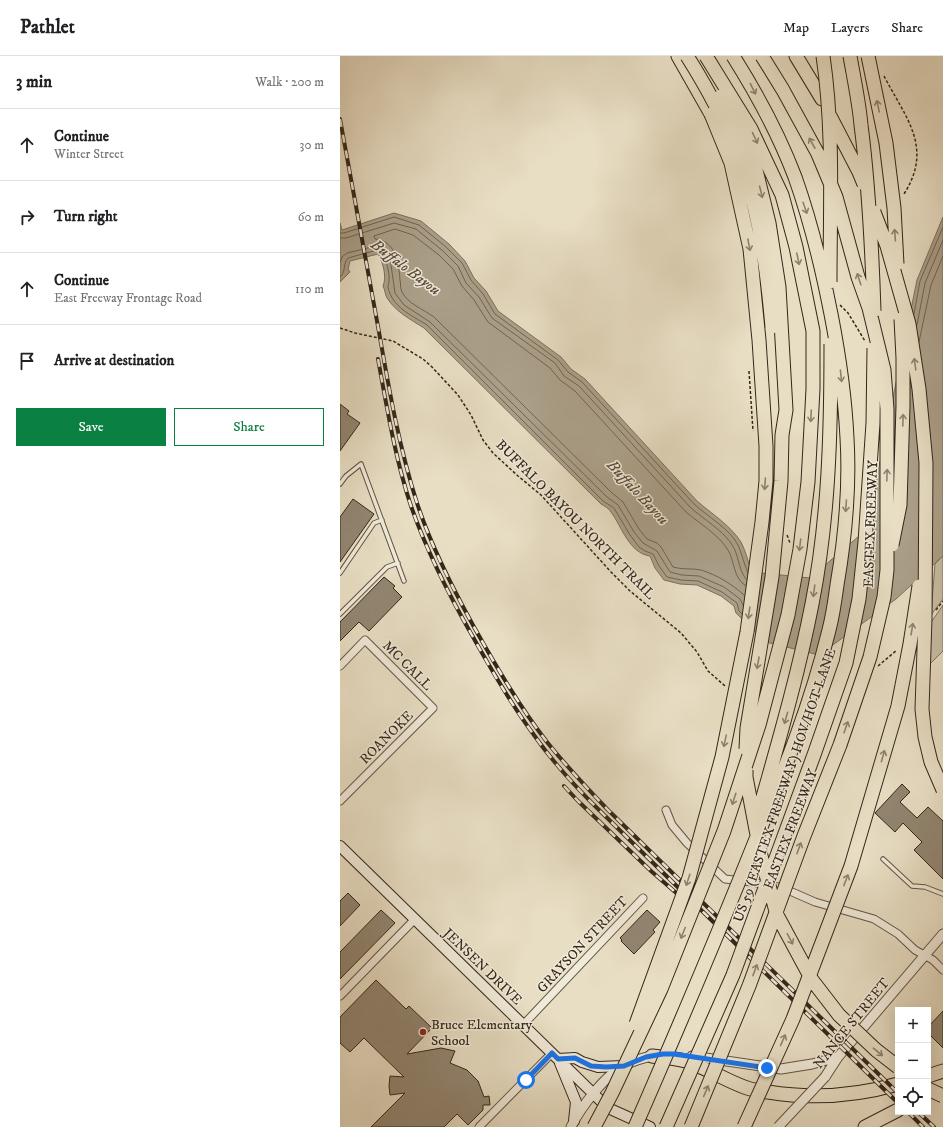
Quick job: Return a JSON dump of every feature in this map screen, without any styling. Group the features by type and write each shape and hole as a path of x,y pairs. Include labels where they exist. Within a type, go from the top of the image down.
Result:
{"highway":[{"path":"612,1093 689,878 722,756 747,632 766,481 766,446 759,340 750,249 731,163 711,114 678,56"},
{"path":"686,56 714,103 737,153 746,179 760,231 770,304 782,435 781,481 772,577 747,728 746,777 761,856 777,915 812,980 838,1015 876,1050 895,1065"},
{"path":"698,56 728,107 754,162 768,222 779,287 786,410 782,435"},
{"path":"594,1127 612,1093 661,989 724,831 759,725 788,615 800,549 808,482 813,389 813,331 796,248 782,195 751,129 713,64 706,56"},
{"name":"EASTEX FREEWAY","path":"635,1127 737,889 794,746 830,628 842,555 847,491 848,440 840,364 826,288 814,234 794,176 774,129 750,83 733,56"},
{"name":"EASTEX FREEWAY","path":"691,1127 750,986 804,836 840,745 870,657 884,597 887,570 887,409 884,370 869,308 858,277 836,197 818,154 783,90 762,56"},
{"path":"796,56 822,99 859,172 887,246 909,324 919,389 926,462 925,619 922,709 925,737 930,762 943,790"},
{"path":"737,889 791,698 813,603 823,534 829,469 831,414 830,157 828,86 823,56"},
{"name":"US 59 (EASTEX FREEWAY) HOV/HOT LANE","path":"666,1127 733,975 815,752 846,663 859,599 866,542 873,423 874,315 868,185 861,124 850,56"},
{"path":"868,56 886,143 894,208 903,358 900,506 887,570"},
{"path":"744,1127 793,1019 851,866 898,706 910,644 926,528"},
{"path":"652,1056 690,1062 725,1080 749,1089 787,1095 841,1095 874,1091 895,1085"},
{"path":"931,1075 943,1071"},
{"path":"931,1092 943,1086"},
{"path":"931,1090 943,1096"},
{"path":"869,1125 895,1112"}],"main road":[{"name":"JENSEN DRIVE","path":"340,846 608,1108 650,1127"},
{"path":"555,1056 575,1058 598,1067 624,1066"},
{"path":"555,1056 574,1094 576,1102 572,1124"}],"street":[{"name":"MC CALL","path":"340,666 365,640 433,708"},
{"name":"ROANOKE","path":"340,801 433,708"},
{"path":"666,810 672,825 687,843 725,879 783,888 815,902 874,919 898,934 915,950 933,960 943,970"},
{"name":"GRAYSON STREET","path":"523,1025 643,898"},
{"path":"340,996 415,919"},
{"name":"NANCE STREET","path":"778,1127 825,1077 838,1057 943,934"},
{"path":"572,1124 593,1094 614,1073 624,1066 652,1056 674,1054 781,1069 812,1064 838,1057"},
{"path":"479,1127 555,1056"}],"lane":[{"path":"340,484 346,476 362,464 404,580"},
{"path":"340,573 374,523 382,520"},
{"path":"340,614 387,567 398,563"},
{"path":"883,859 912,886 925,887 943,894"}],"path":[{"name":"BUFFALO BAYOU NORTH TRAIL","path":"340,328 393,341 423,359 432,367 458,395 471,415 483,440 493,453 541,495 611,572 681,633 697,652 708,671 725,686"},
{"path":"935,611 943,601"},
{"path":"876,668 898,650"}],"shaded area":[{"path":"943,556 943,599 931,615 935,564"},
{"path":"943,605 943,651 928,666 930,624"}],"water":[{"name":"Buffalo Bayou","path":"394,213 421,221 449,244 465,261 474,278 486,291 498,311 561,357 571,369 585,379 697,501 737,536 743,546 752,572 810,578 866,530 917,280 943,217 943,556 896,599 819,655 766,642 736,613 734,606 721,596 697,585 680,584 664,580 655,568 650,556 643,554 631,545 609,509 601,504 424,328 404,315 391,303 387,298 383,286 385,278 384,270 378,254 350,261 348,269 350,272 340,282 340,223 342,230"}],"building":[{"path":"340,404 349,411 347,414 360,423 340,451"},
{"path":"353,499 374,514 340,562 340,517"},
{"path":"384,577 395,586 393,588 402,597 369,631 359,622 340,641 340,622"},
{"path":"902,784 910,792 900,802 917,818 928,807 943,821 943,879 914,850 922,842 903,823 895,832 875,813"},
{"path":"348,893 360,905 340,926 340,901"},
{"path":"381,910 395,923 340,979 340,952"},
{"path":"647,910 660,922 653,930 655,932 634,954 621,941 622,940 620,938"},
{"path":"376,980 406,1009 409,1006 432,1028 407,1054 441,1048 455,1051 450,1063 467,1070 478,1081 484,1097 489,1096 490,1105 483,1105 483,1110 468,1125 457,1114 444,1127 371,1127 405,1093 390,1095 390,1076 404,1077 364,1038 350,1052 340,1043 340,1017"},
{"path":"943,1011 943,1048 931,1036 931,1024"}],"railway":[{"path":"340,119 391,396 411,482 417,503 435,551 482,642 508,686 527,714 554,751 584,785 895,1090"},
{"path":"378,359 400,470 411,506 424,540 464,621 517,711 555,763 587,798 895,1100"},
{"path":"564,786 651,871 682,898"},
{"path":"911,1115 923,1127"},
{"path":"921,1115 934,1127"}],"place":[{"name":"Bruce Elementary School","path":"423,1032"}],"route":[{"path":"526,1080 552,1053 558,1059 575,1058 591,1066 598,1067 624,1066 646,1057 674,1054 767,1068"}]}
